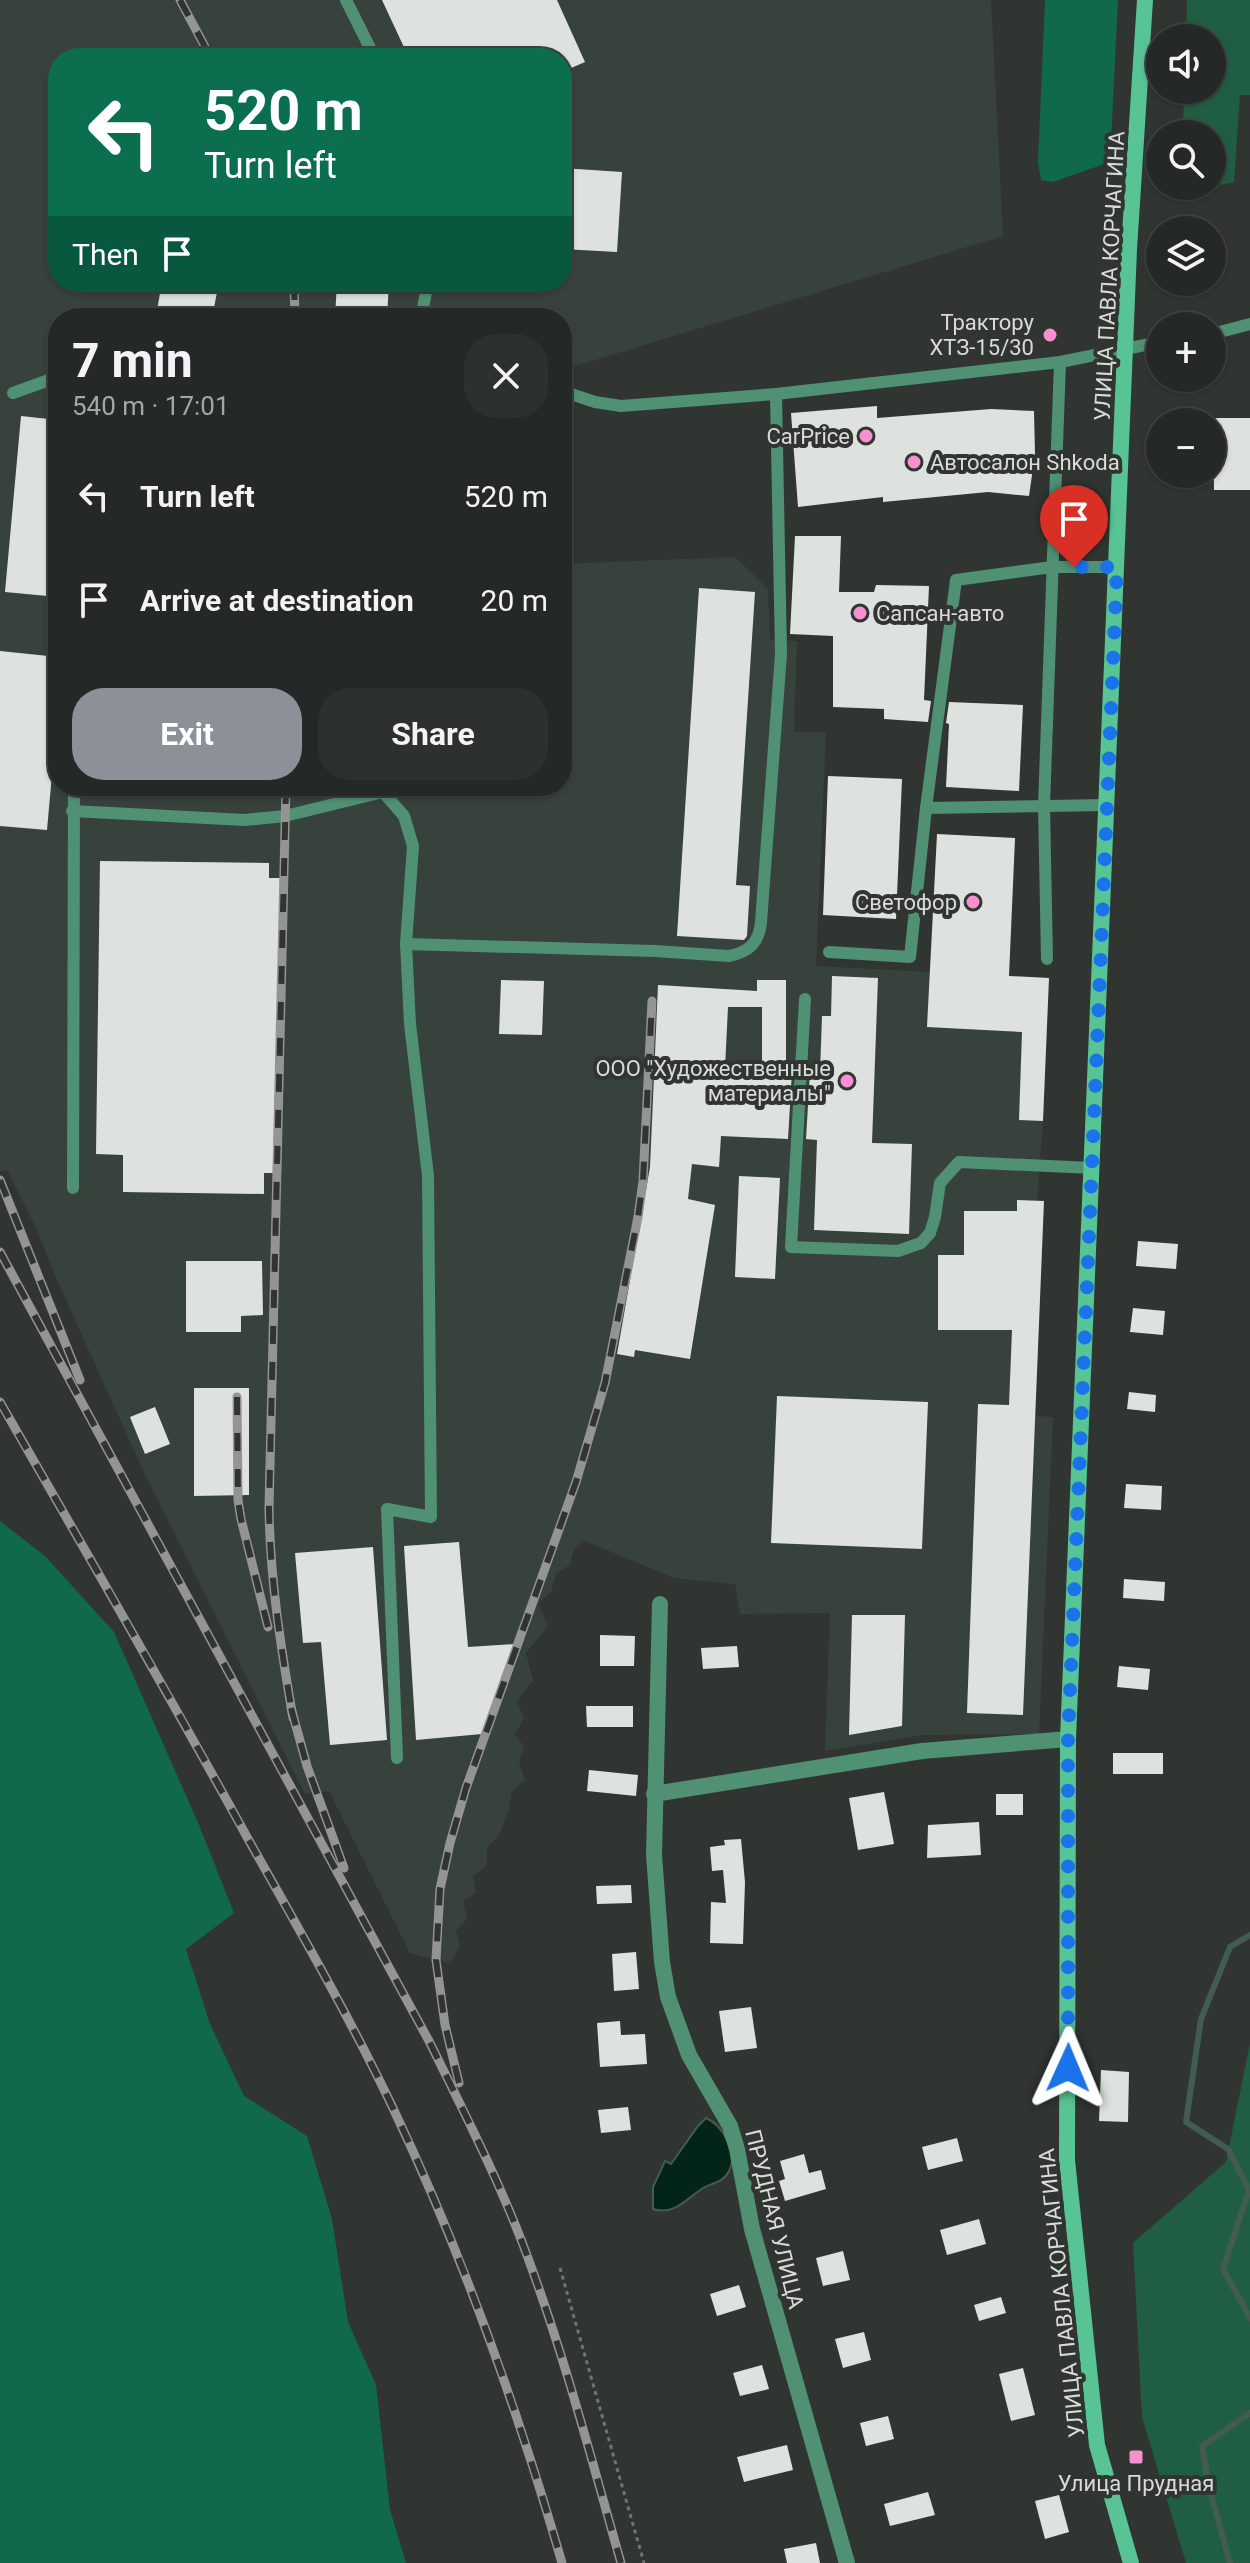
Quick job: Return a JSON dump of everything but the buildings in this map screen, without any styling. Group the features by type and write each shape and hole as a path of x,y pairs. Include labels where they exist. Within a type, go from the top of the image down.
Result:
{"main road":[{"name":"УЛИЦА ПАВЛА КОРЧАГИНА","path":"1131,2563 1097,2445 1067,2160 1068,1739 1129,249 1145,0"}],"street":[{"name":"ПРУДНАЯ УЛИЦА","path":"660,1604 654,1794 655,1888 668,1997 689,2055 730,2126 752,2229 847,2563"},
{"path":"654,1794 922,1751 1068,1739"}],"lane":[{"path":"346,0 370,48"},
{"path":"1226,330 1250,324"},
{"path":"572,394 621,406 776,394 1060,362 1146,344"},
{"path":"1047,959 1044,806 1060,362"},
{"path":"13,393 48,380"},
{"path":"406,944 729,956 740,954 755,944 761,922 781,654 776,394"},
{"path":"829,952 910,957 956,580 1052,567 1117,567"},
{"path":"73,796 73,1188"},
{"path":"72,811 245,820 285,816 358,796"},
{"path":"388,796 404,816 413,846 406,944 410,1024 428,1176 431,1517 387,1509 397,1758"},
{"path":"926,808 1106,805"},
{"path":"805,999 791,1247 898,1251 915,1246 930,1233 940,1183 959,1162 1092,1168"}],"path":[{"path":"560,2268 644,2563"}],"shaded area":[{"path":"0,0 991,0 1003,236 572,367 572,308 48,308 48,796 572,796 572,564 735,557 768,589 770,640 797,641 794,732 826,732 816,966 1049,978 1037,1200 1044,1201 1035,1416 1053,1417 1039,1734 922,1735 825,1751 830,1613 740,1614 735,1584 674,1578 583,1540 574,1549 570,1565 556,1573 551,1592 538,1604 548,1626 526,1653 533,1681 517,1701 524,1718 515,1734 524,1747 519,1763 525,1780 512,1791 509,1811 499,1835 487,1848 487,1865 473,1876 476,1893 463,1901 467,1919 456,1931 460,1946 450,1963 410,1953 329,1791 305,1794 143,1470 38,1232 7,1170 0,1171"},
{"path":"1187,0 1250,0 1250,95 1240,95 1234,182 1226,184 1226,120 1183,120 1184,104 1226,104 1226,24 1186,24"},
{"path":"1250,2043 1250,2563 1186,2563 1142,2417 1133,2243 1226,2162"},
{"path":"706,2118 723,2133 730,2149 732,2157 727,2175 674,2208 653,2209 653,2187 665,2161 671,2164"}],"green space":[{"path":"1045,0 1118,0 1110,162 1053,182 1041,180 1038,162"},
{"path":"0,1521 45,1556 114,1632 234,1913 186,1949 210,2024 244,2096 307,2136 332,2219 348,2322 376,2385 390,2510 406,2563 0,2563"}],"waterway":[{"path":"1250,1935 1230,1947 1201,2019 1186,2122 1228,2149 1249,2190 1223,2269 1250,2318"},
{"path":"1230,2563 1209,2487 1202,2446 1250,2413"}],"railway":[{"path":"180,0 206,48"},
{"path":"294,292 295,308"},
{"path":"286,796 269,1508 274,1588 293,1718"},
{"path":"459,2083 445,2025 436,1960 440,1889 466,1788 576,1482 605,1383 643,1181 652,1001"},
{"path":"0,1180 80,1380"},
{"path":"0,1252 429,2041 482,2148 517,2230 554,2334 621,2563"},
{"path":"237,1397 238,1500 268,1627"},
{"path":"0,1402 156,1673 303,1937 392,2106 465,2274 526,2446 562,2563"},
{"path":"291,1708 307,1766 344,1868"}],"place":[{"name":"Трактору ХТЗ-15/30","path":"1050,335"},
{"name":"CarPrice","path":"866,436"},
{"name":"Автосалон Shkoda","path":"914,462"},
{"name":"Сапсан-авто","path":"860,613"},
{"name":"Светофор","path":"973,902"},
{"name":"ООО \"Художественные материалы\"","path":"847,1081"},
{"name":"Улица Прудная","path":"1136,2457"}],"route":[{"path":"1068,2068 1068,1739 1117,567 1074,567"}]}
